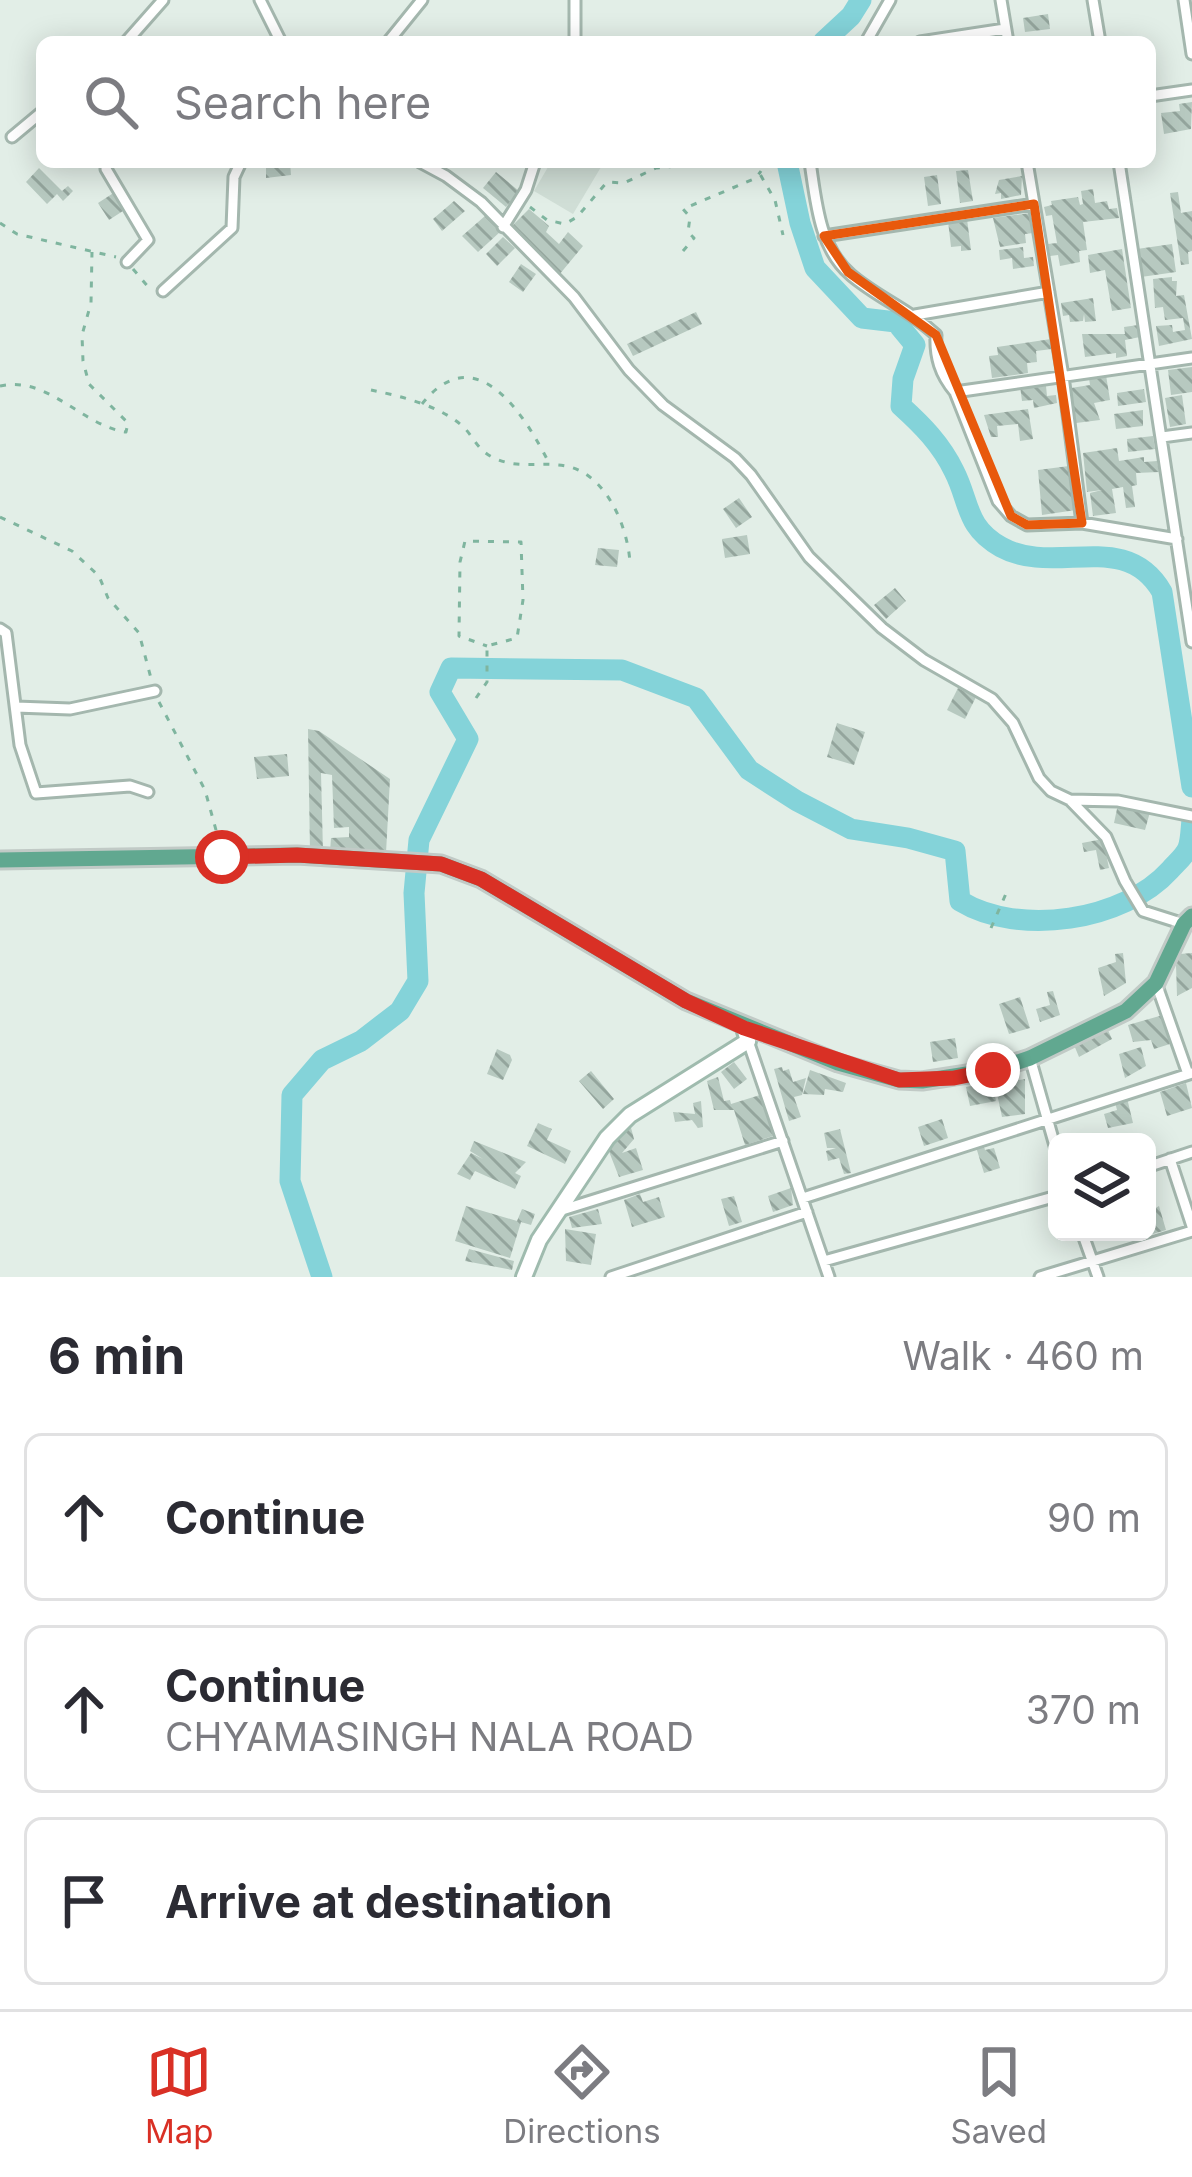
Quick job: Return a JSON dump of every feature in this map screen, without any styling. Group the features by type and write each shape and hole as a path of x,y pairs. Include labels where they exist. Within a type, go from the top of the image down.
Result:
{"main road":[{"path":"0,860 297,855 441,864 481,879 746,1035 899,1080 954,1078 1030,1058 1126,1011 1156,983 1188,920"},
{"path":"524,1277 538,1240 607,1138 630,1115 746,1035"}],"street":[{"path":"131,36 163,0"},
{"path":"260,0 277,36"},
{"path":"393,36 422,0"},
{"path":"575,0 575,36"},
{"path":"869,36 890,0"},
{"path":"1001,0 1007,36"},
{"path":"1093,0 1099,36"},
{"path":"1184,0 1192,53"},
{"path":"959,36 1005,29"},
{"path":"1156,95 1192,90"},
{"path":"12,137 36,117"},
{"path":"163,291 232,228 238,168"},
{"path":"431,168 481,202 574,297 629,370 663,405 752,476 809,557 882,628 924,660 992,699 1013,723 1040,778 1106,837 1143,911 1188,920"},
{"path":"503,227 533,168"},
{"path":"812,168 824,236 848,272 915,315 936,335 935,355 945,380 955,392 990,484 1011,516 1028,526 1082,523 1177,539"},
{"path":"1028,168 1082,523"},
{"path":"1120,168 1192,642"},
{"path":"106,169 148,240 127,262"},
{"path":"824,236 1034,203"},
{"path":"915,315 1048,292"},
{"path":"955,392 1192,358"},
{"path":"1162,437 1192,434"},
{"path":"0,629 6,632 20,745 36,794 130,786 148,792"},
{"path":"16,707 70,709 155,691"},
{"path":"1070,800 1118,801 1186,815"},
{"path":"803,1198 1190,1074 1156,983"},
{"path":"746,1035 829,1277"},
{"path":"1030,1058 1051,1133"},
{"path":"556,1212 783,1141"},
{"path":"1156,1164 1192,1152"},
{"path":"1040,1277 1192,1229 1170,1159"},
{"path":"824,1261 1048,1199"},
{"path":"611,1277 807,1212"},
{"path":"1085,1241 1098,1277"}],"path":[{"path":"522,197 547,220 566,224 578,217 607,182 630,181 656,168"},
{"path":"758,168 776,200 783,236"},
{"path":"683,251 694,238 683,209 756,178 761,171"},
{"path":"0,224 17,234 110,254 127,262 153,292 163,291"},
{"path":"0,386 34,387 110,429 126,432 128,423 88,384 83,361 92,252"},
{"path":"420,405 451,378 481,378 506,396 551,467"},
{"path":"371,390 420,405 463,426 476,448 497,460 523,466 566,466 580,473 623,520 630,563"},
{"path":"0,517 72,551 99,576 108,598 140,633 155,691 205,790 222,857"},
{"path":"465,541 521,542 523,600 518,638 487,646 459,636 460,562 465,541"},
{"path":"476,698 487,682 487,646"},
{"path":"991,928 1008,889"}],"highlighted area":[{"path":"1034,204 1082,523 1027,525 1011,516 936,335 848,272 824,236"}],"shaded area":[{"path":"547,168 600,168 573,214 534,191"}],"building":[{"path":"1048,14 1050,29 1025,32 1023,18"},
{"path":"1192,102 1191,129 1164,134 1161,113 1180,111 1179,104"},
{"path":"39,168 62,191 68,186 73,191 63,201 57,194 47,204 26,182"},
{"path":"266,168 290,168 291,175 266,178"},
{"path":"968,170 973,201 960,203 956,171"},
{"path":"496,172 519,191 506,207 483,188"},
{"path":"937,175 941,204 928,206 924,177"},
{"path":"1022,176 1021,195 1001,199 1001,193 995,194 999,180"},
{"path":"1093,189 1095,203 1107,201 1109,209 1117,208 1119,218 1083,222 1087,250 1079,251 1080,262 1060,266 1058,255 1050,256 1048,244 1057,243 1052,215 1046,216 1044,207 1052,205 1051,201 1078,197 1083,204 1081,191"},
{"path":"115,192 126,209 109,220 98,203"},
{"path":"1178,192 1181,213 1192,211 1192,251 1188,252 1189,264 1181,265 1170,193"},
{"path":"454,201 465,211 442,231 433,219"},
{"path":"529,209 549,226 546,232 559,244 568,232 583,246 559,275 512,226"},
{"path":"1030,213 1033,233 1025,234 1026,243 1000,247 993,218"},
{"path":"485,216 500,232 478,252 462,236"},
{"path":"967,219 971,250 961,251 961,246 951,247 948,221"},
{"path":"503,237 515,248 497,266 486,254"},
{"path":"1172,244 1176,272 1141,277 1137,249"},
{"path":"1023,247 1024,258 1033,257 1034,266 1013,269 1012,258 1000,260 999,250"},
{"path":"1122,249 1131,308 1112,311 1105,270 1090,273 1088,255"},
{"path":"521,264 536,274 523,292 509,282"},
{"path":"1153,279 1177,281 1176,296 1184,295 1192,339 1159,346 1156,326 1172,325 1173,332 1185,330 1183,318 1165,320 1163,307 1155,308"},
{"path":"1093,298 1096,321 1085,322 1084,314 1083,321 1070,322 1069,315 1063,316 1061,303"},
{"path":"696,312 702,324 633,356 627,344"},
{"path":"1138,325 1140,337 1125,340 1127,356 1085,357 1082,334 1125,334 1124,327"},
{"path":"1051,339 1052,349 1036,351 1037,362 1027,363 1028,373 992,378 989,356 998,355 997,347"},
{"path":"1192,367 1192,392 1171,395 1168,370"},
{"path":"1106,375 1110,400 1094,403 1100,420 1076,423 1071,388 1090,385 1089,378"},
{"path":"1029,384 1030,388 1046,386 1047,396 1056,395 1057,403 1034,408 1033,400 1022,401 1020,386"},
{"path":"1144,389 1146,402 1118,406 1117,393"},
{"path":"1182,395 1186,424 1170,427 1165,398"},
{"path":"1028,409 1033,439 1020,441 1018,424 997,426 998,437 991,437 984,415"},
{"path":"1143,410 1143,426 1116,429 1114,414"},
{"path":"1153,436 1155,449 1128,452 1127,439"},
{"path":"1117,448 1119,461 1144,457 1144,462 1157,461 1159,472 1136,473 1137,485 1132,486 1135,507 1126,508 1123,487 1112,489 1116,513 1093,516 1090,493 1102,490 1087,492 1083,453"},
{"path":"1069,466 1076,510 1042,515 1038,470"},
{"path":"739,498 752,517 736,528 723,509"},
{"path":"747,535 750,554 725,558 722,539"},
{"path":"598,548 619,550 617,567 595,565"},
{"path":"895,588 906,601 886,619 874,605"},
{"path":"958,688 976,697 965,719 947,710"},
{"path":"837,723 865,732 854,765 827,757"},
{"path":"308,729 319,731 390,779 386,853 330,852 331,838 349,837 349,827 334,828 332,775 321,773 323,852 310,852"},
{"path":"287,754 289,776 257,779 254,757"},
{"path":"1118,804 1150,812 1145,830 1114,823"},
{"path":"1103,839 1109,868 1100,870 1096,850 1084,852 1082,843"},
{"path":"1123,953 1126,983 1104,996 1098,968 1116,962 1115,954"},
{"path":"1192,953 1192,988 1177,996 1176,965 1180,954"},
{"path":"1053,991 1060,1015 1040,1022 1036,1009 1050,1005 1047,992"},
{"path":"1020,997 1030,1028 1009,1034 999,1004"},
{"path":"1163,1015 1170,1044 1154,1049 1151,1040 1133,1042 1128,1025"},
{"path":"1106,1026 1112,1039 1079,1057 1074,1045"},
{"path":"955,1038 958,1058 933,1062 930,1042"},
{"path":"1141,1047 1146,1066 1125,1078 1119,1054"},
{"path":"497,1049 512,1060 503,1080 487,1074"},
{"path":"734,1062 747,1079 734,1089 721,1072"},
{"path":"774,1069 789,1069 793,1082 806,1078 802,1095 794,1097 801,1117 789,1121"},
{"path":"810,1070 846,1083 843,1092 825,1089 824,1095 803,1094"},
{"path":"591,1071 614,1099 603,1109 579,1081"},
{"path":"718,1077 724,1101 731,1104 760,1095 773,1136 745,1145 734,1110 714,1110 707,1081"},
{"path":"1025,1079 1025,1114 1002,1117 995,1084"},
{"path":"992,1082 996,1101 970,1106 966,1087"},
{"path":"1186,1083 1192,1108 1167,1116 1160,1092"},
{"path":"1127,1098 1133,1123 1108,1128 1104,1114 1117,1110 1115,1102"},
{"path":"701,1101 703,1127 692,1120 675,1122 673,1112 695,1114 693,1103"},
{"path":"942,1119 948,1138 924,1146 918,1127"},
{"path":"538,1123 552,1129 547,1140 571,1151 565,1164 527,1146"},
{"path":"630,1124 634,1139 622,1153 636,1148 643,1170 619,1177 608,1149"},
{"path":"840,1129 851,1173 844,1174 839,1158 828,1161 826,1151 836,1148 827,1148 824,1133"},
{"path":"474,1141 526,1162 515,1173 521,1176 515,1189 475,1171 470,1180 457,1174 471,1153 483,1159 470,1151"},
{"path":"983,1145 985,1150 994,1148 1000,1168 984,1173 976,1147"},
{"path":"791,1188 793,1205 773,1212 768,1196"},
{"path":"640,1194 643,1202 659,1197 665,1217 632,1227 624,1200"},
{"path":"734,1196 742,1222 729,1226 721,1199"},
{"path":"466,1206 517,1221 522,1209 535,1214 531,1225 521,1222 510,1258 455,1241"},
{"path":"1156,1208 1166,1230 1156,1233"},
{"path":"598,1209 602,1224 572,1228 569,1217"},
{"path":"565,1229 596,1234 591,1265 566,1261"},
{"path":"469,1249 514,1261 512,1270 465,1261"}],"waterway":[{"path":"829,36 861,0"},
{"path":"788,168 815,268 862,318 896,322 915,345 903,379 901,406 943,452 981,531 1001,547 1022,555 1129,562 1147,573 1162,592 1192,787"},
{"path":"322,1277 290,1181 292,1095 322,1060 361,1041 400,1011 418,981 414,893 419,840 468,739 440,692 451,668 622,670 696,698 749,770 851,829 955,851 960,901 1011,919 1070,918 1126,901 1183,857 1192,820"}],"route":[{"path":"222,857 297,855 441,864 481,879 686,1001 744,1028 899,1080 954,1078 993,1070"}]}
